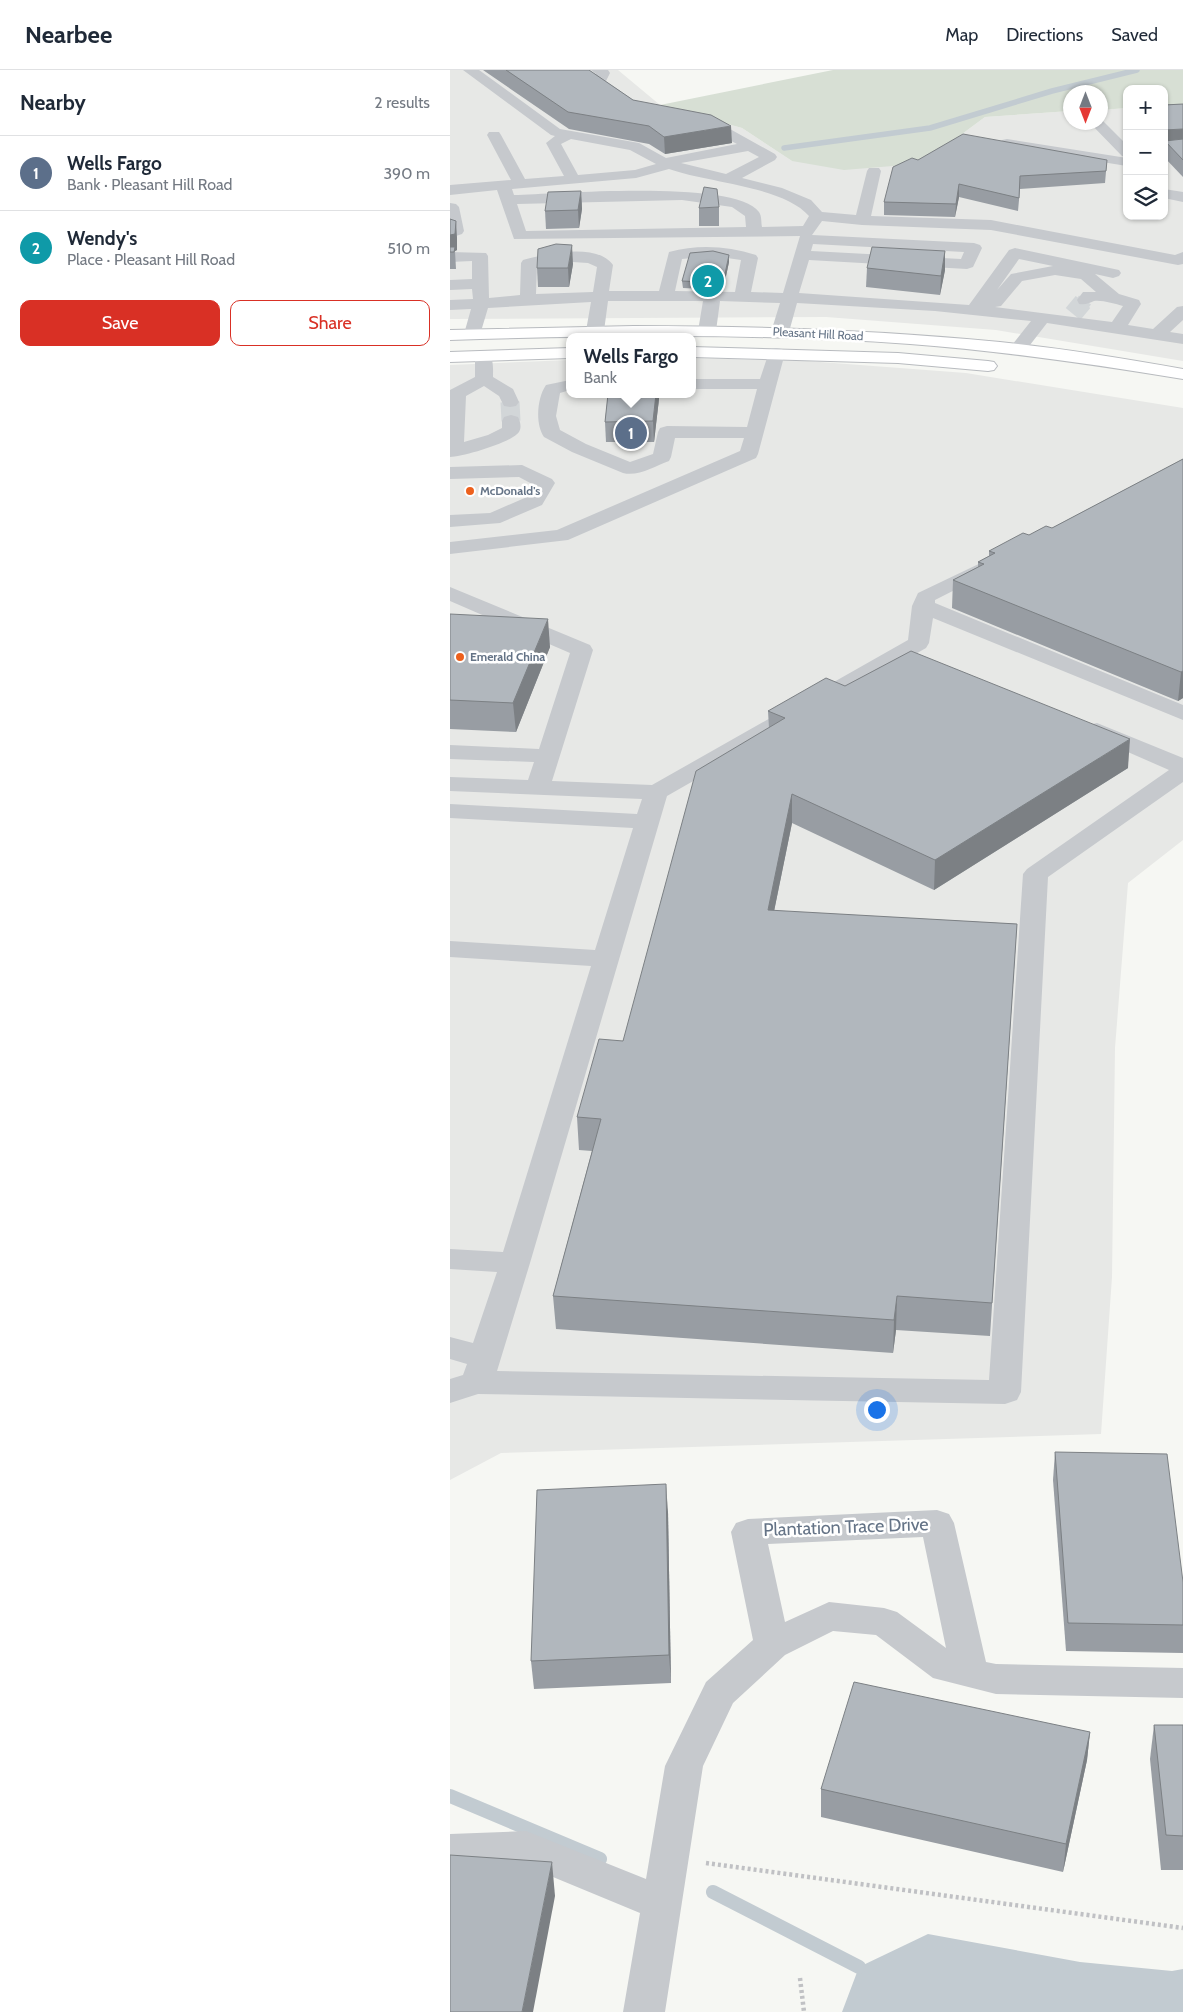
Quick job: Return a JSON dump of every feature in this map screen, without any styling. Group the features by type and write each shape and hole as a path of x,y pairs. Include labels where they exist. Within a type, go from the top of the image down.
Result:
{"highway":[{"name":"Pleasant Hill Road","path":"450,334 707,330 881,337 1017,350 1183,374"},
{"name":"Pleasant Hill Road","path":"696,352 898,358 1001,367"},
{"path":"450,357 566,353"}],"lane":[{"path":"470,70 556,132 634,146 654,158 668,163 777,190 806,203 817,216 862,220 991,225 1178,260 1183,257"},
{"path":"598,70 603,73 598,84 633,108"},
{"path":"688,122 716,127 770,157 729,179"},
{"path":"1104,130 1123,149"},
{"path":"569,134 554,143 574,180"},
{"path":"494,135 521,185"},
{"path":"993,140 1123,161"},
{"path":"506,193 521,185 636,174 668,163 751,146"},
{"path":"862,220 874,171"},
{"path":"450,190 506,193 682,196 714,199 737,204 753,214 754,232"},
{"path":"506,193 520,236 754,232 805,244 974,248 967,264 971,265 948,307"},
{"path":"1168,195 1183,198"},
{"path":"450,206 456,231"},
{"path":"780,332 805,244 817,216"},
{"path":"784,250 805,244"},
{"path":"735,253 765,250"},
{"path":"666,296 675,255 698,251 730,251 750,258 742,297"},
{"path":"981,311 1015,253 1113,273"},
{"path":"450,257 480,256 481,304 473,334"},
{"path":"528,298 529,263 557,256 591,258 605,266 595,331"},
{"path":"981,311 1017,277 1055,270 1086,275 1113,298"},
{"path":"450,285 482,283"},
{"path":"450,305 481,304 528,298 599,296 790,298 948,307 1042,318 1070,318 1183,339"},
{"path":"707,330 712,296"},
{"path":"1085,300 1089,296 1113,298 1133,304 1117,328"},
{"path":"1157,334 1183,311"},
{"path":"1017,350 1042,318"},
{"path":"450,548 561,536 749,454 776,353"},
{"path":"482,356 484,361 484,379"},
{"path":"484,379 507,393 510,402"},
{"path":"484,379 453,402 452,444 495,440 511,430 511,421"},
{"path":"696,384 767,384"},
{"path":"566,386 552,389 547,416 551,433 579,448 630,469 662,457 667,432 754,433"},
{"path":"450,473 522,471 545,484 536,501 493,519 450,521"},
{"path":"450,784 656,792 918,644 925,598 1002,558"},
{"path":"450,593 582,650 538,787"},
{"path":"924,606 1183,713"},
{"path":"468,622 522,624"},
{"path":"906,650 933,662"},
{"path":"1076,722 1183,767"},
{"path":"450,752 548,756"},
{"path":"471,1377 1005,1392 1036,874 1183,771"},
{"path":"471,1377 515,1263 656,792"},
{"path":"450,811 648,822"},
{"path":"450,949 606,959"},
{"path":"450,1260 515,1263"},
{"path":"450,1348 471,1377"},
{"name":"Plantation Trace Drive","path":"772,1644 748,1532 937,1523 970,1674"},
{"path":"644,2012 684,1766 720,1693 772,1644 829,1616 884,1622 946,1668 996,1679 1183,1683"},
{"path":"450,1851 526,1848 662,1904"}],"path":[{"path":"669,1853 716,1865 1080,1912 1183,1928"},
{"path":"800,1978 804,2012"}],"shaded area":[{"path":"450,70 618,70 660,105 742,128 792,161 931,157 985,117 1063,111 1063,130 1108,130 1108,109 1123,108 1123,220 1168,220 1168,106 1183,105 1183,361 996,330 826,317 450,319"},
{"path":"833,70 1183,70 1183,105 1168,106 1168,85 1123,85 1123,108 1108,109 1108,85 1063,85 1063,111 985,117 931,157 929,163 844,170 792,161 742,128 660,105"},
{"path":"696,358 807,361 966,373 1183,408 1183,840 1128,883 1115,1048 1112,1277 1101,1434 501,1453 450,1480 450,365 566,360 566,398 696,398"},
{"path":"928,1934 1080,1962 1172,1971 1183,1969 1183,2012 842,2012 859,1967"}],"building":[{"path":"506,70 589,70 633,100 711,115 731,126 664,137 649,126 568,112"},
{"path":"1183,104 1183,129 1168,130 1168,105"},
{"path":"963,134 1107,160 1106,171 1020,176 1019,198 959,184 956,204 884,202 893,167 912,158 918,160"},
{"path":"1183,139 1183,160 1168,144 1168,141"},
{"path":"704,187 717,189 719,207 699,208"},
{"path":"581,191 578,210 545,211 548,192"},
{"path":"450,219 456,221 455,234 450,235"},
{"path":"556,244 572,245 568,268 537,268 538,249"},
{"path":"450,247 455,247 454,252 450,252"},
{"path":"872,247 945,251 941,276 867,268"},
{"path":"713,251 729,255 723,283 682,281 690,253"},
{"path":"608,398 656,398 653,421 605,422"},
{"path":"1183,459 1183,671 1181,672 953,580 984,564 978,562 995,553 989,551 1023,533 1029,535 1046,526 1052,528"},
{"path":"450,614 548,619 513,703 450,700"},
{"path":"911,651 1130,739 935,860 792,794 768,910 1017,924 992,1303 897,1296 894,1320 553,1296 601,1119 577,1117 599,1039 623,1041 696,771 785,718 768,711 826,678 845,686"},
{"path":"1055,1452 1167,1454 1183,1582 1183,1625 1068,1623"},
{"path":"666,1484 669,1655 531,1661 537,1490"},
{"path":"854,1682 1090,1732 1066,1844 821,1789"},
{"path":"1154,1725 1183,1725 1183,1836 1166,1835"},
{"path":"450,1855 552,1862 522,2012 450,2012"}],"waterway":[{"path":"784,148 930,128 1052,91 1137,70"},
{"path":"450,1796 600,1859"},
{"path":"713,1892 859,1967"}],"tunnel":[{"path":"1082,304 1085,300"},
{"path":"1073,314 1083,302"},
{"path":"510,402 511,421"}],"place":[{"name":"Wendy's","path":"708,281"},
{"name":"Wells Fargo","path":"631,433"},
{"name":"McDonald's","path":"470,491"},
{"name":"Emerald China","path":"460,657"}]}
